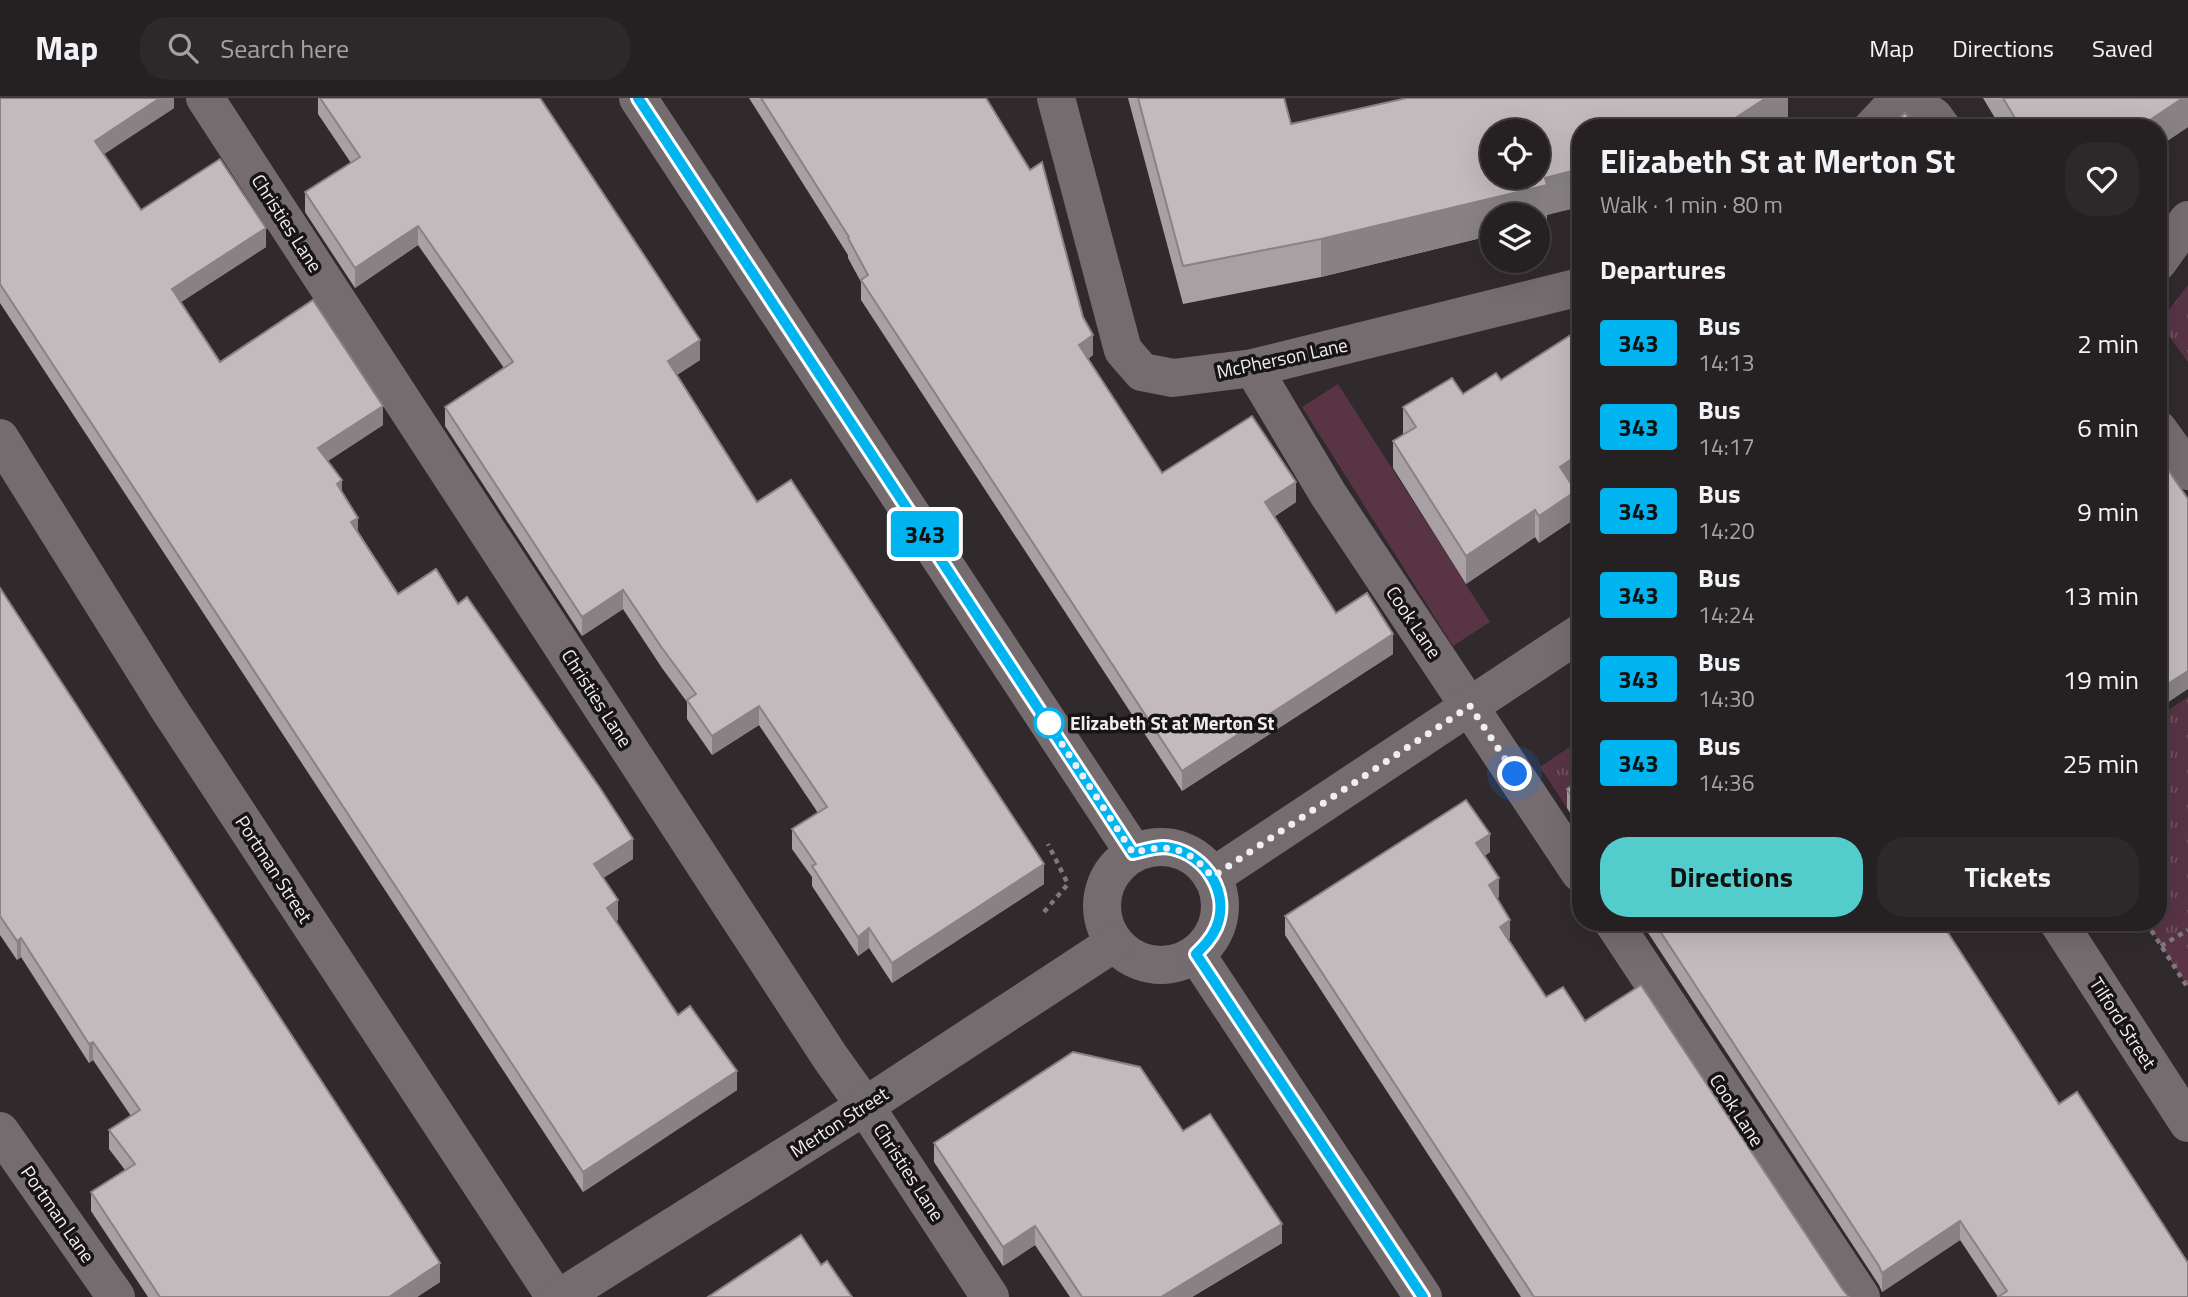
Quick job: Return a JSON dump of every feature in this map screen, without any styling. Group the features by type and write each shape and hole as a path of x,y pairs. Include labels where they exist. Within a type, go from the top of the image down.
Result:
{"street":[{"name":"Christies Lane","path":"205,98 822,1045 990,1297"},
{"path":"638,98 1133,853"},
{"name":"McPherson Lane","path":"1056,98 1123,350 1142,372 1173,379 1253,368 1572,289"},
{"path":"1880,119 1888,111 1913,102 1935,119"},
{"path":"2167,249 2188,220"},
{"name":"Cook Lane","path":"1253,368 1328,494 1572,861"},
{"name":"Portman Street","path":"0,438 167,706 555,1297"},
{"path":"2167,442 2188,471"},
{"path":"1212,877 1572,638"},
{"path":"1169,847 1186,852 1201,863 1212,877 1219,892 1221,910 1217,926 1208,942 1196,954 1180,962 1162,965 1127,955 1114,943 1101,911 1103,893 1114,870 1133,853 1169,847"},
{"name":"Cook Lane","path":"1619,931 1861,1297"},
{"name":"Tilford Street","path":"2064,931 2188,1124"},
{"name":"Merton Street","path":"561,1297 865,1106 1114,943"},
{"path":"1196,954 1423,1297"},
{"name":"Portman Lane","path":"0,1131 116,1297"}],"path":[{"path":"1044,912 1068,884 1048,844"},
{"path":"2161,946 2188,930"},
{"path":"2152,931 2188,989"}],"green space":[{"path":"2188,285 2188,362 2167,334 2167,313"},
{"path":"1338,384 1490,622 1453,646 1302,407"},
{"path":"2188,697 2188,987 2152,931 2167,931 2167,711"},
{"path":"1572,745 1572,805 1567,808 1540,767"}],"building":[{"path":"0,98 160,98 95,141 141,210 220,159 266,228 172,289 220,362 313,300 383,406 318,448 342,480 337,484 358,518 351,522 398,594 436,569 458,604 467,597 633,839 594,864 618,900 607,908 678,1015 690,1006 737,1071 583,1172 0,284"},
{"path":"320,98 540,98 700,340 668,361 757,502 791,480 1044,864 892,963 869,928 858,937 812,866 816,864 792,829 827,807 759,706 712,736 687,700 696,694 623,590 582,617 445,407 513,362 418,226 355,268 305,192 360,157"},
{"path":"761,98 986,98 1030,170 1042,162 1083,317 1093,335 1079,345 1162,473 1252,416 1296,482 1265,502 1336,613 1367,593 1393,634 1182,771 861,280 868,275 849,237"},
{"path":"1138,98 1284,98 1291,124 1407,98 1766,98 1734,119 1572,119 1572,171 1550,177 1550,119 1480,119 1480,189 1530,189 1321,239 1183,266"},
{"path":"2003,98 2183,98 2152,119 2016,119"},
{"path":"1905,113 1909,119 1899,119"},
{"path":"1572,334 1572,459 1560,467 1572,485 1572,494 1539,516 1535,510 1466,556 1393,441 1416,427 1403,407 1452,378 1463,394 1496,373 1501,380"},
{"path":"2167,468 2188,499 2188,671 2167,684"},
{"path":"0,588 440,1263 389,1297 160,1297 91,1192 135,1164 109,1130 140,1110 93,1042 89,1044 21,938 17,941 0,916"},
{"path":"1466,800 1490,834 1476,843 1499,878 1489,885 1510,920 1500,927 1546,997 1563,987 1585,1021 1641,985 1849,1297 1534,1297 1285,916"},
{"path":"1660,931 1947,931 2059,1104 2077,1092 2188,1263 2188,1297 1998,1297 2007,1291 1960,1221 1882,1273"},
{"path":"1073,1052 1140,1067 1183,1131 1210,1114 1282,1224 1161,1297 1082,1297 1035,1226 1003,1247 934,1143"},
{"path":"801,1235 821,1265 827,1261 852,1297 708,1297"}],"bus line":[{"name":"343","path":"638,98 1133,853 1169,847 1186,852 1201,863 1212,877 1219,892 1221,910 1217,926 1208,942 1196,954 1423,1297"}],"place":[{"name":"Elizabeth St at Merton St","path":"1049,723"}],"route":[{"path":"1049,723 1045,718 1133,853 1169,847 1186,852 1201,863 1212,877 1470,706 1515,774"}]}
